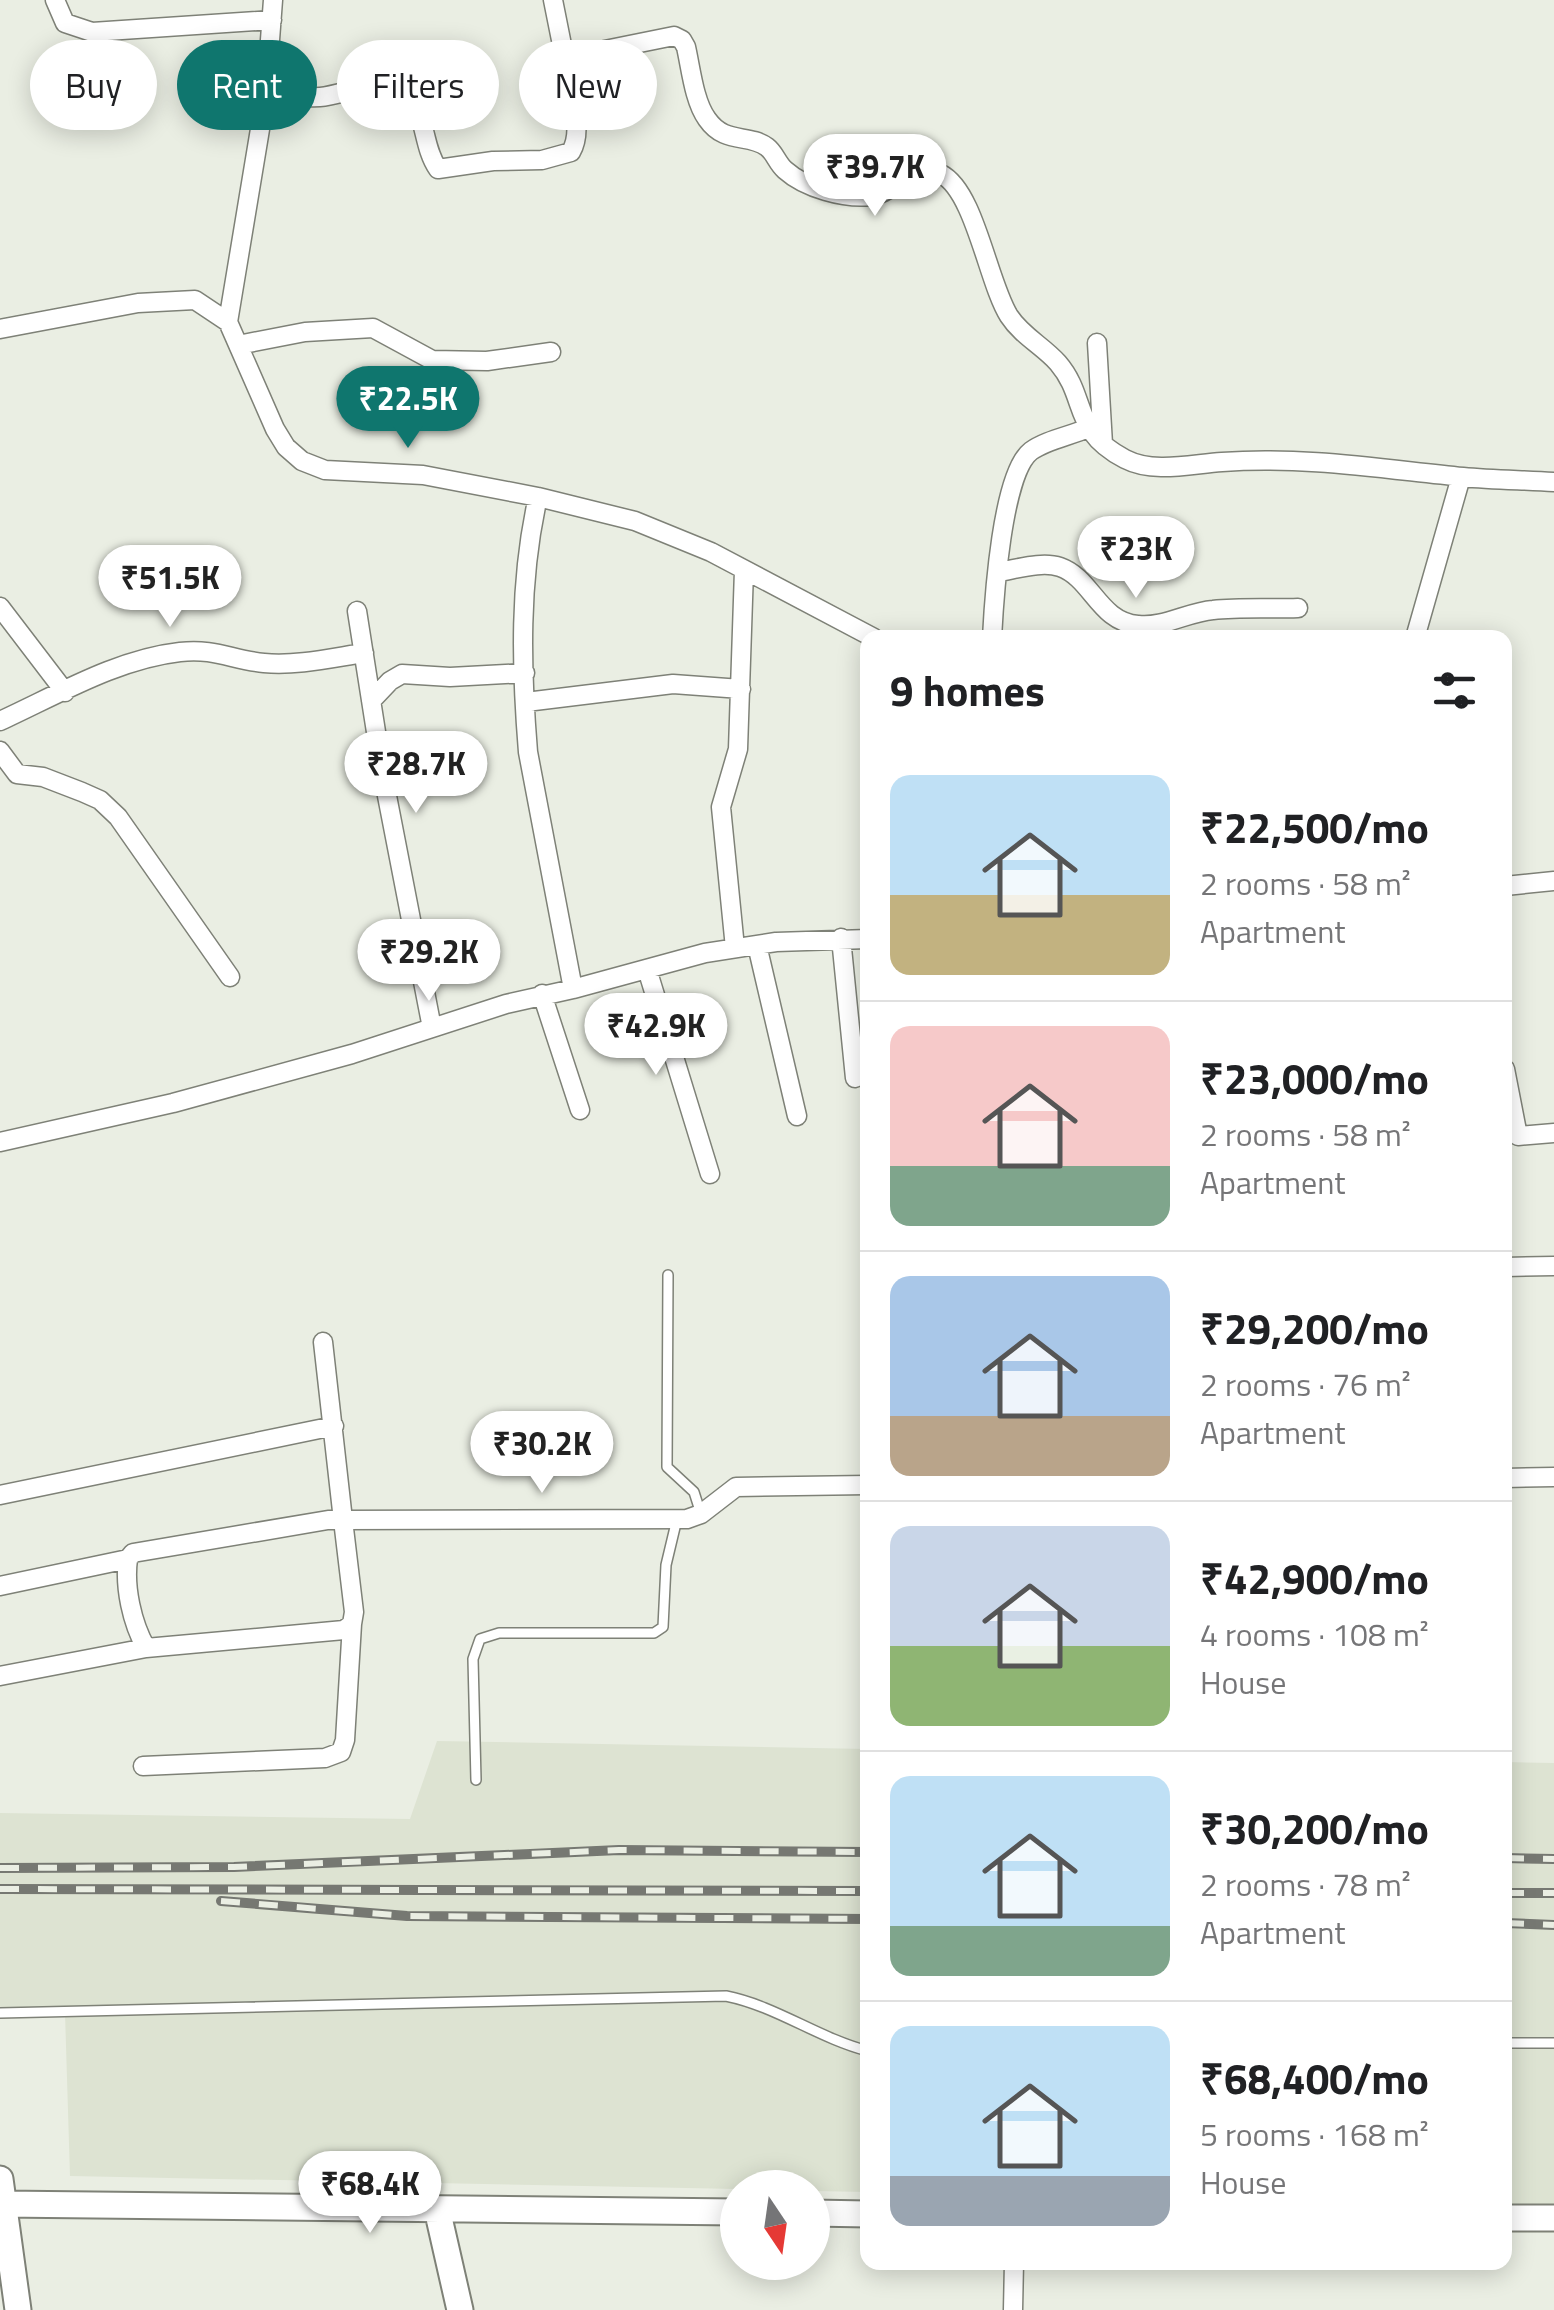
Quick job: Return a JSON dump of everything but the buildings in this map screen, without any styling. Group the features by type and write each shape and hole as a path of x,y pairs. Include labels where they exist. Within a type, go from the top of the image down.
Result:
{"street":[{"path":"55,0 65,22 92,32 272,20"},
{"path":"270,40 274,0"},
{"path":"553,0 561,40"},
{"path":"654,40 674,36 682,40 699,100 712,125 738,140 764,144 789,174 808,184 862,196 888,192 926,172 940,173 967,207 1002,304 1017,326 1063,371 1088,428 1121,458 1148,467 1284,459 1554,482"},
{"path":"317,97 391,86 412,98 438,170 493,161 542,160 570,152 577,130"},
{"path":"260,130 228,322 275,430 302,461 325,470 423,475 635,521 687,540 860,631"},
{"path":"0,329 170,300 196,300 228,322"},
{"path":"238,346 305,332 374,328 432,360 487,361 551,352"},
{"path":"1097,343 1103,444"},
{"path":"993,630 1008,500 1021,461 1046,443 1088,428"},
{"path":"1418,630 1461,477"},
{"path":"538,497 524,576 528,752 574,989"},
{"path":"998,572 1041,565 1059,567 1075,576 1104,611 1134,630"},
{"path":"735,948 721,807 738,750 744,570"},
{"path":"0,607 64,692"},
{"path":"1139,630 1214,610 1298,608"},
{"path":"357,611 432,1028"},
{"path":"0,721 148,658 179,652 223,652 258,663 280,664 364,653"},
{"path":"372,701 402,674 450,677 525,673"},
{"path":"526,702 673,684 741,689"},
{"path":"0,751 17,774 43,777 82,792 100,800 118,817 230,976"},
{"path":"1512,885 1554,881"},
{"path":"841,938 855,1078"},
{"path":"0,1142 173,1103 352,1054 542,994 735,948 860,938"},
{"path":"757,945 798,1116"},
{"path":"647,969 710,1174"},
{"path":"542,994 580,1110"},
{"path":"1512,1138 1554,1133"},
{"path":"1512,1267 1554,1266"},
{"path":"143,1766 325,1758 341,1752 354,1612 322,1342"},
{"path":"0,1495 334,1426"},
{"path":"1512,1478 1554,1478"},
{"path":"0,1586 128,1559 145,1549 343,1520 677,1520 701,1514 736,1487 860,1485"},
{"path":"128,1559 127,1586 146,1648"},
{"path":"0,1676 146,1648 321,1633 344,1630 352,1624"},
{"path":"18,2310 4,2242 1,2192 437,2209 720,2212"},
{"path":"437,2209 460,2310"},
{"path":"830,2213 860,2214"},
{"path":"1512,2218 1554,2218"},
{"path":"1013,2310 1014,2270"}],"lane":[{"path":"668,1274 667,1467 694,1492 701,1514"},
{"path":"476,1780 473,1659 480,1639 499,1633 654,1633 664,1627 666,1565 677,1520"},
{"path":"0,2013 726,1996 756,2002 796,2024 860,2050"},
{"path":"1512,2043 1554,2044"}],"shaded area":[{"path":"437,1741 860,1749 860,2192 830,2191 830,2170 720,2170 720,2189 70,2176 65,2013 0,2012 0,1813 410,1819"},
{"path":"1512,1762 1554,1763 1554,2205 1512,2204"}],"railway":[{"path":"0,1868 234,1867 619,1850 860,1852"},
{"path":"1512,1858 1554,1859"},
{"path":"0,1889 860,1891"},
{"path":"1512,1893 1554,1893"},
{"path":"221,1901 407,1916 860,1919"},
{"path":"1512,1923 1554,1925"}]}
